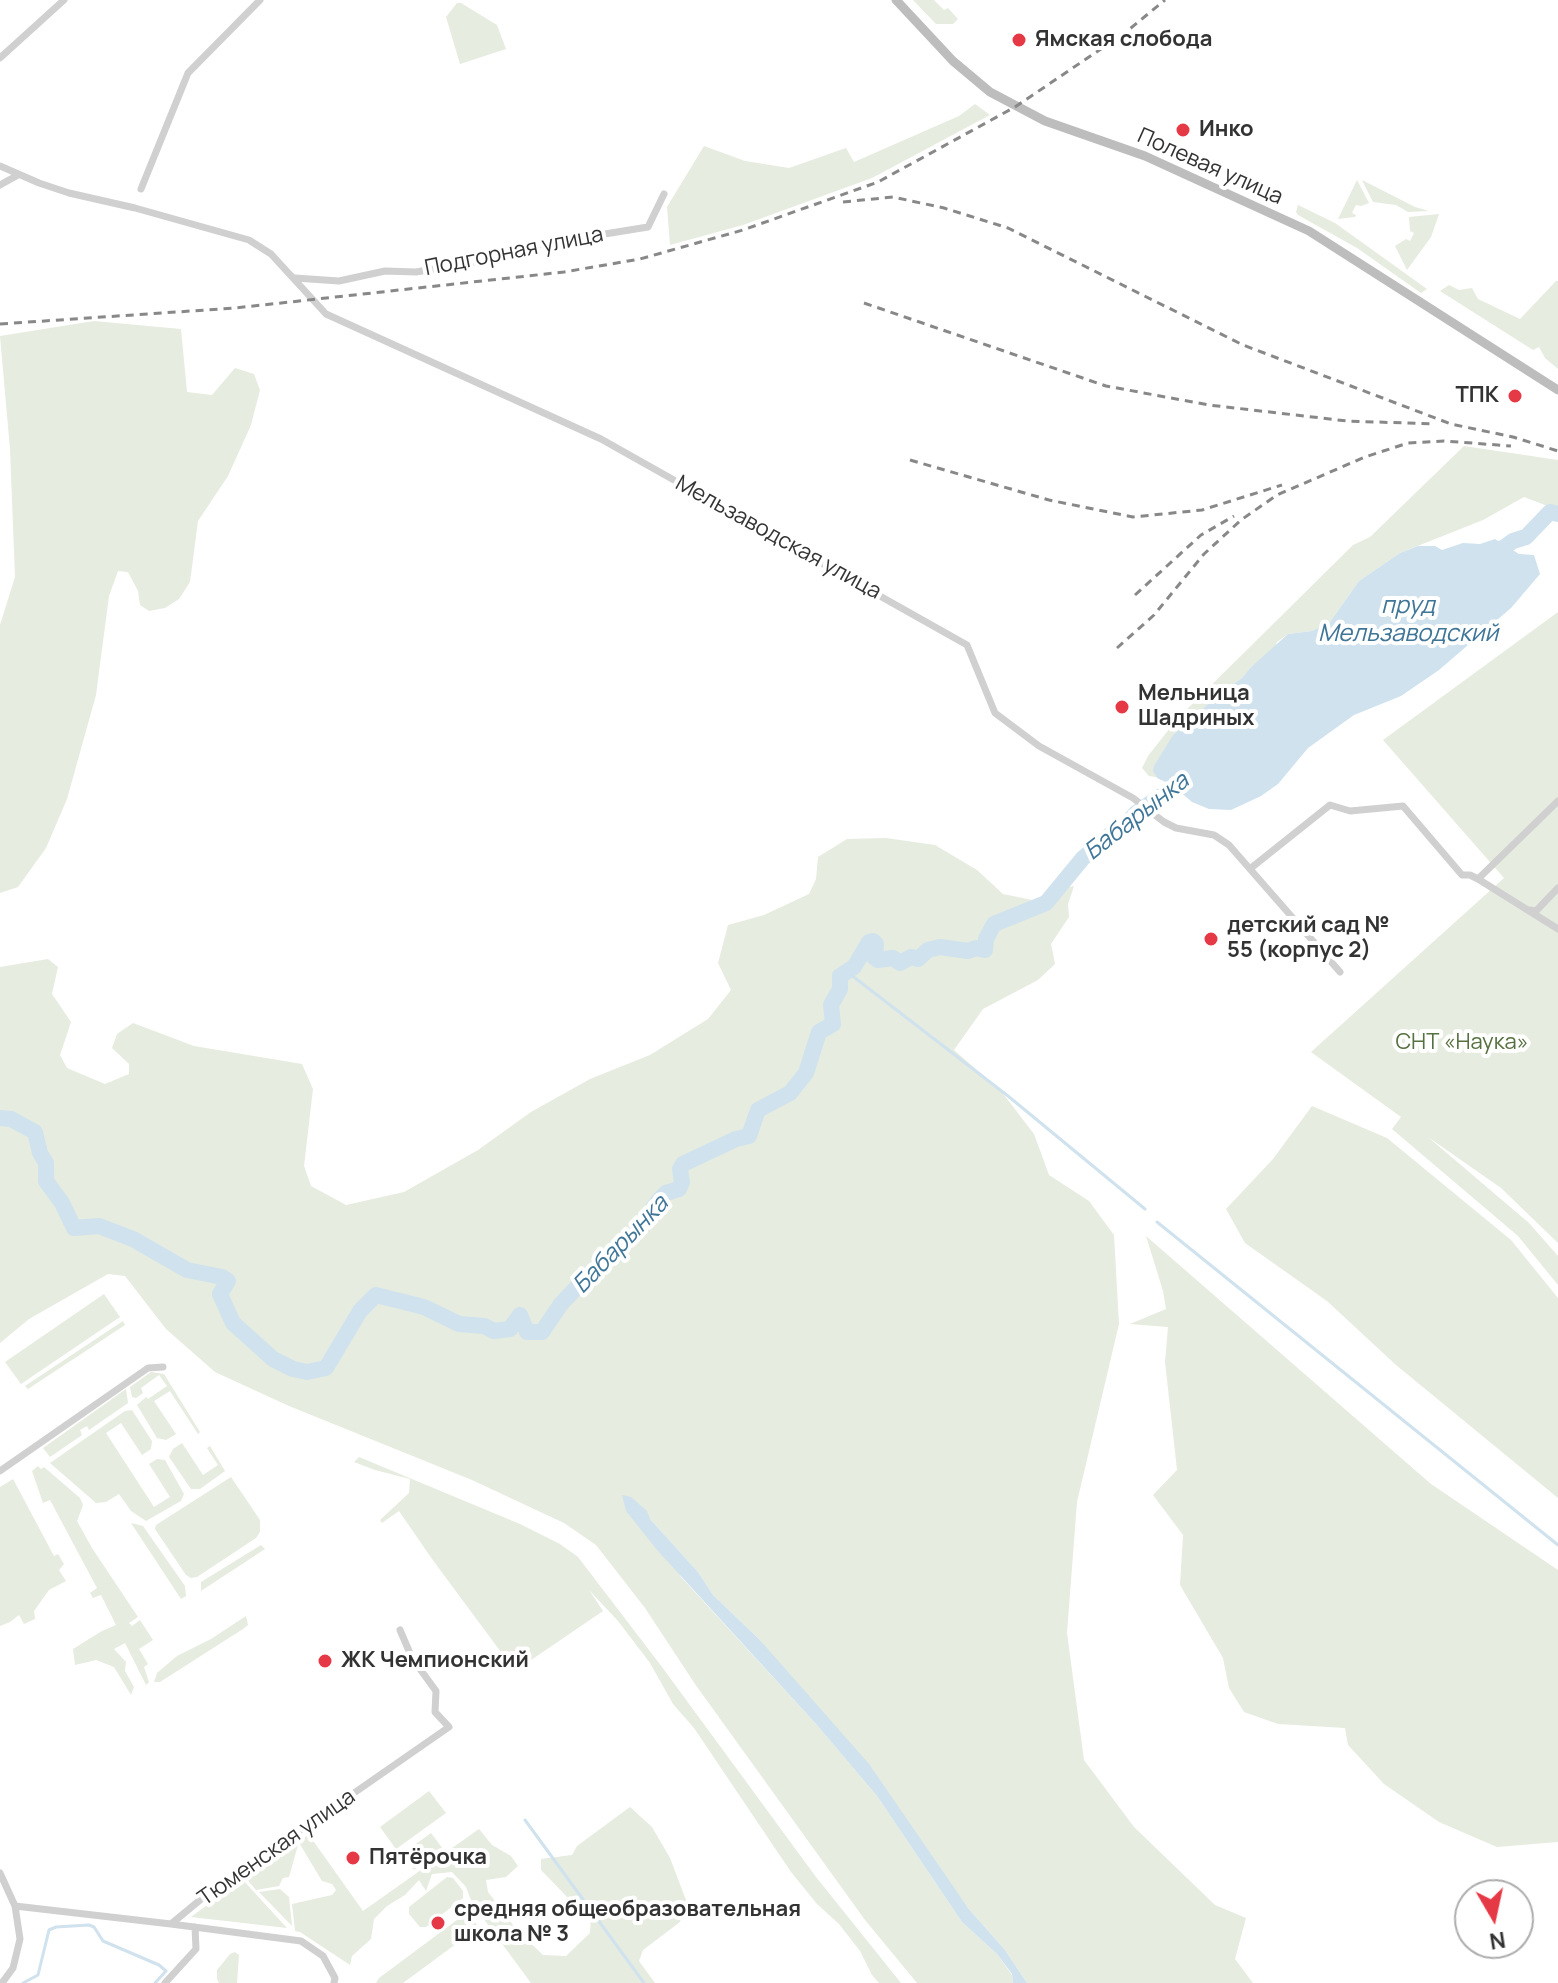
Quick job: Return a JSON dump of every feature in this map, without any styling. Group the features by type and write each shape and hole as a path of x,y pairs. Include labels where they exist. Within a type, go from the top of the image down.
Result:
{"street":[{"path":"0,58 64,0"},
{"path":"141,189 188,73 260,0"},
{"name":"Полевая улица","path":"896,0 953,61 990,92 1045,121 1145,156 1309,231 1558,390"},
{"name":"Мельзаводская улица","path":"0,166 69,193 249,240 271,254 326,314 601,439 967,645 995,713 1048,751 1133,798 1176,828 1221,838 1251,868 1340,972"},
{"path":"0,185 18,175"},
{"name":"Подгорная улица","path":"295,278 339,281 385,271 416,272 474,262 518,248 648,227 664,194"},
{"path":"1478,879 1558,801"},
{"path":"1251,868 1330,805 1348,811 1403,806 1462,875 1478,879 1558,929"},
{"path":"1530,910 1536,911 1558,888"},
{"path":"0,1471 148,1368 163,1367"},
{"name":"Тюменская улица","path":"171,1924 200,1900 449,1727 435,1712 436,1691 412,1658 400,1630"},
{"path":"0,1873 15,1906 20,1939 19,1954 2,1983"},
{"path":"15,1906 301,1941 323,1956 335,1978 334,1983"},
{"name":"Тюменская улица","path":"165,1983 196,1949 195,1927"}],"green space":[{"path":"913,0 934,0 944,10 948,8 958,19 953,24 936,24"},
{"path":"457,3 497,25 506,49 460,64 446,17"},
{"path":"975,104 990,115 872,178 743,225 670,245 667,207 704,146 745,161 789,168 846,148 854,162 959,116"},
{"path":"1357,180 1369,203 1356,205 1352,213 1355,217 1338,219"},
{"path":"1362,180 1429,211 1408,212 1396,205 1373,202"},
{"path":"1298,205 1335,223 1427,289 1421,293 1357,248 1298,215"},
{"path":"1439,214 1431,237 1407,270 1395,246 1406,239 1410,241 1414,233 1410,231 1409,217"},
{"path":"1556,281 1558,369 1545,358 1539,347 1533,350 1440,291 1449,285 1459,290 1472,288 1478,299 1520,319"},
{"path":"94,321 181,329 187,392 212,395 235,368 254,374 260,390 251,425 228,476 198,521 190,582 179,599 165,608 149,611 140,605 138,591 128,572 118,571 109,596 96,695 67,799 46,848 18,887 0,893 0,625 15,577 10,449 0,336"},
{"path":"1464,446 1558,460 1558,510 1524,497 1483,520 1400,553 1359,581 1330,622 1312,631 1288,634 1277,642 1274,649 1242,678 1173,735 1156,777 1149,776 1142,768 1177,719 1353,545 1370,537"},
{"name":"СНТ «Наука»","path":"1558,612 1558,1243 1501,1188 1428,1137 1529,1223 1558,1256 1558,1285 1518,1236 1392,1129 1401,1117 1311,1052 1504,878 1383,740"},
{"path":"886,838 935,845 977,870 1003,894 1037,901 1050,891 1074,886 1068,904 1069,917 1051,944 1055,964 1038,980 983,1009 954,1050 1001,1091 1034,1134 1049,1175 1089,1201 1114,1235 1119,1324 1077,1502 1067,1633 1084,1760 1134,1827 1215,1905 1246,1918 1235,1959 1253,1983 1027,1983 1005,1950 968,1908 759,1639 713,1595 698,1572 650,1519 643,1506 681,1577 816,1724 877,1796 962,1922 997,1954 1012,1975 1013,1983 917,1983 865,1920 695,1684 645,1608 596,1545 564,1523 472,1480 289,1406 215,1372 166,1329 125,1276 108,1274 29,1319 0,1343 0,967 48,959 58,967 52,994 71,1022 60,1055 67,1068 105,1084 129,1074 129,1064 112,1048 117,1034 133,1023 194,1046 302,1064 313,1089 304,1166 311,1186 346,1205 404,1192 478,1150 531,1112 590,1079 650,1055 708,1019 731,990 718,963 728,925 764,915 809,894 816,879 818,857 847,839"},
{"path":"1312,1106 1387,1138 1511,1240 1558,1298 1558,1498 1396,1365 1327,1301 1245,1243 1226,1209 1273,1159"},
{"path":"1146,1236 1431,1484 1558,1570 1558,1842 1497,1847 1439,1822 1384,1784 1348,1745 1345,1728 1278,1724 1244,1712 1229,1688 1223,1658 1180,1585 1183,1535 1153,1495 1177,1470 1165,1362 1168,1327 1130,1324 1166,1309"},
{"path":"104,1294 120,1317 21,1384 5,1362"},
{"path":"123,1321 125,1325 28,1389 25,1386"},
{"path":"151,1372 164,1374 200,1432 198,1434 170,1391 154,1401 176,1434 166,1440 157,1438 137,1405 167,1386 159,1375 141,1388 143,1393 136,1398 132,1397 130,1387"},
{"path":"126,1389 128,1403 89,1430 87,1426 80,1430 82,1435 50,1457 43,1448"},
{"path":"132,1410 152,1441 151,1449 142,1455 121,1423 106,1433 154,1507 170,1497 149,1464 157,1459 165,1460 184,1494 181,1501 146,1521 131,1511 119,1494 106,1502 96,1503 50,1463 125,1411"},
{"path":"182,1443 203,1475 218,1465 207,1448 210,1446 225,1471 200,1489 191,1489 169,1457 173,1449"},
{"path":"359,1457 520,1524 578,1557 816,1877 901,1983 879,1983 872,1975 860,1951 839,1924 817,1904 791,1872 694,1728 673,1704 650,1663 589,1590 603,1611 515,1671 399,1511 382,1523 380,1520 409,1493 410,1479 354,1462"},
{"path":"38,1466 41,1469 44,1467 80,1498 83,1505 77,1521 138,1617 129,1623 132,1626 140,1620 153,1640 139,1649 148,1664 144,1667 149,1682 146,1685 125,1643 114,1649 126,1662 125,1671 134,1687 131,1695 114,1667 96,1660 75,1665 73,1649 116,1625 101,1595 93,1598 90,1593 97,1588 50,1500 43,1503 32,1471"},
{"path":"231,1477 260,1520 260,1532 256,1538 191,1578 155,1529 156,1525"},
{"path":"13,1479 54,1556 58,1554 64,1564 59,1570 66,1581 49,1590 34,1611 35,1619 24,1624 19,1615 0,1626 0,1487"},
{"path":"131,1523 143,1526 185,1586 186,1596 181,1599"},
{"path":"261,1545 265,1549 201,1591 201,1582"},
{"path":"246,1616 248,1625 243,1629 160,1682 154,1682 157,1673 177,1656"},
{"path":"429,1791 446,1813 396,1849 380,1827"},
{"path":"630,1807 652,1827 670,1858 686,1900 680,1922 643,1950 639,1961 655,1983 531,1983 472,1903 466,1887 452,1872 432,1874 426,1891 419,1880 405,1895 387,1906 374,1919 371,1939 352,1956 350,1965 295,1931 292,1904 332,1895 336,1890 332,1884 322,1881 298,1841 309,1835 363,1911 479,1829 492,1845 511,1856 518,1866 506,1877 486,1880 488,1892 516,1929 543,1955 566,1956 590,1933 591,1916 583,1906 573,1903 541,1870 541,1859 572,1855 577,1846"},
{"path":"431,1833 443,1849 414,1870 402,1854"},
{"path":"296,1842 298,1845 289,1877 283,1878 279,1886 256,1890 245,1877"},
{"path":"447,1877 453,1878 463,1891 463,1898 426,1927 420,1927 409,1914 409,1907"},
{"path":"242,1879 287,1928 191,1917"},
{"path":"280,1889 289,1897 292,1926 259,1892"},
{"path":"461,1917 470,1917 479,1927 403,1983 376,1983 379,1978"},
{"path":"235,1952 239,1955 237,1983 219,1983 217,1970"}],"water":[{"name":"пруд Мельзаводский","path":"1495,539 1519,554 1534,555 1540,574 1511,608 1439,670 1401,696 1354,715 1308,748 1278,784 1231,810 1209,809 1192,802 1172,785 1157,778 1154,766 1173,735 1242,678 1288,634 1312,631 1330,622 1359,581 1400,553 1418,546 1435,546 1442,550 1463,543 1480,544"},
{"path":"622,1495 631,1497 647,1511 650,1519 698,1572 713,1595 759,1639 869,1764 968,1908 1005,1950 1027,1983 1013,1983 1012,1974 997,1954 962,1922 877,1796 816,1724 658,1551 626,1511"}],"waterway":[{"name":"Бабарынка","path":"1489,558 1513,541 1526,537 1550,512 1558,514"},
{"name":"Бабарынка","path":"0,1118 11,1119 35,1132 46,1163 46,1181 62,1203 74,1228 99,1226 133,1239 187,1270 222,1277 228,1281 220,1294 233,1323 273,1359 293,1369 307,1372 326,1368 360,1311 376,1295 424,1307 459,1324 484,1326 494,1331 510,1329 520,1315 527,1332 542,1332 561,1304 593,1270 619,1253 659,1200 666,1193 679,1189 683,1164 749,1136 758,1110 790,1093 806,1073 819,1032 833,1024 831,1005 840,989 840,976 854,967 869,942 876,944 875,958 893,958 900,963 911,957 918,959 928,950 940,947 985,950 986,939 994,924 1046,903 1083,858 1110,835 1120,831 1136,813 1190,776"},
{"path":"846,971 1008,1096 1145,1209"},
{"path":"1157,1222 1558,1545"},
{"path":"525,1820 644,1983"},
{"path":"23,1983 38,1975 49,1930 89,1925 94,1927 103,1941 159,1965 166,1971 155,1983"}],"railway":[{"path":"0,324 235,308 564,272 640,259 743,230 878,182 1015,107 1126,32 1165,0"},
{"path":"843,202 893,197 944,208 1008,228 1243,345 1451,424 1513,437 1558,451"},
{"path":"864,303 1106,386 1209,405 1347,421 1435,424"},
{"path":"1117,648 1154,615 1204,554 1241,520 1277,495 1365,457 1408,443 1444,441 1511,446"},
{"path":"910,460 1049,500 1133,517 1202,510 1282,485"},
{"path":"1135,595 1201,535 1234,516"}],"place":[{"name":"Ямская слобода","path":"1019,40"},
{"name":"Инко","path":"1183,130"},
{"name":"ТПК","path":"1515,396"},
{"name":"Мельница Шадриных","path":"1122,707"},
{"name":"детский сад № 55 (корпус 2)","path":"1211,939"},
{"name":"ЖК Чемпионский","path":"325,1661"},
{"name":"Пятёрочка","path":"353,1858"},
{"name":"средняя общеобразовательная школа № 3","path":"438,1923"}]}
